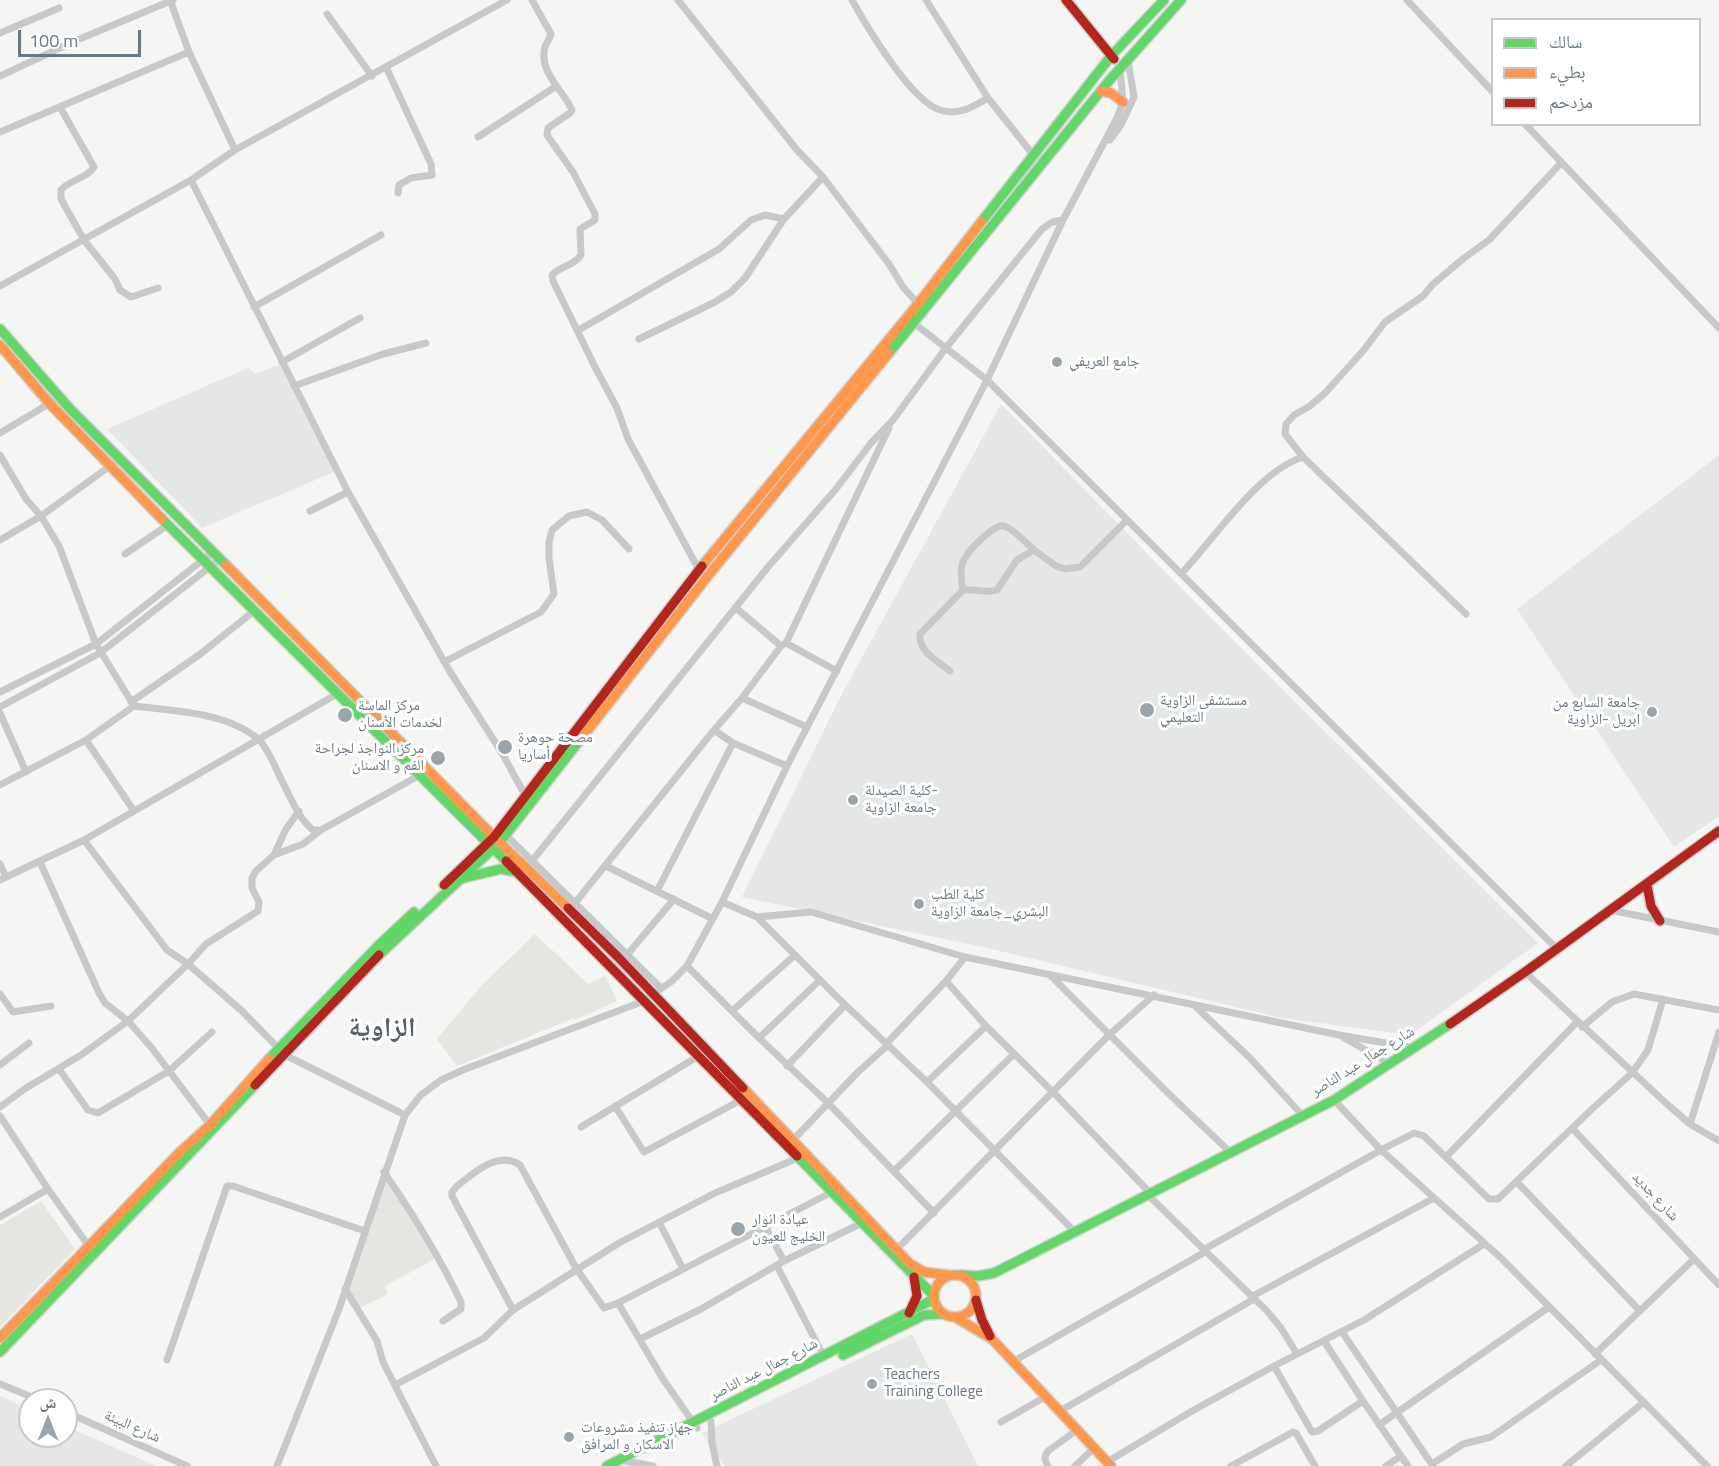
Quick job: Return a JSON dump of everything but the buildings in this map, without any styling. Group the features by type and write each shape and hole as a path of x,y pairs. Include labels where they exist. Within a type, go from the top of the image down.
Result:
{"main road":[{"path":"1066,0 1096,39 1128,60"},
{"path":"921,307 1034,156 1115,53 1164,0"},
{"path":"0,1338 91,1249 282,1052 380,944 496,841 525,794 703,574 910,320 1120,68 1181,0"},
{"path":"1115,53 1120,68"},
{"path":"1101,91 1111,93 1123,102"},
{"path":"0,329 58,397 496,841 603,942 897,1249 917,1268 932,1274 961,1275 972,1283 981,1320 992,1339"},
{"path":"0,345 50,404 168,525 420,775 496,841 517,872 934,1298"},
{"path":"0,1352 181,1151 459,879 530,804 703,574"},
{"name":"شارع جمال عبد الناصر","path":"976,1297 984,1282 994,1273 1334,1101 1525,972 1718,834"},
{"path":"459,879 501,869 517,872"},
{"path":"1647,885 1652,906 1660,921"},
{"name":"شارع جمال عبد الناصر","path":"961,1275 978,1276 994,1273"},
{"path":"948,1275 936,1285 934,1298 936,1306 944,1314 955,1317 992,1339 1109,1464"},
{"path":"909,1313 916,1296 914,1277"},
{"path":"955,1317 968,1312 976,1297"},
{"name":"شارع جمال عبد الناصر","path":"607,1466 624,1463 934,1298"},
{"name":"شارع جمال عبد الناصر","path":"695,1426 711,1421 916,1318 931,1313 944,1314"}],"street":[{"path":"0,76 171,0 189,52 236,150"},
{"path":"490,0 493,8"},
{"path":"0,286 191,180 236,150 507,0"},
{"path":"532,0 551,34 544,52 546,63 555,87 572,110 548,128 547,135 573,172 595,214 595,220 580,229 581,255 578,260 552,275 555,288 617,408 628,439 703,574"},
{"path":"678,0 797,150 823,177 889,264 903,287 921,307"},
{"path":"852,0 878,46 918,93 939,110 954,112 968,110 988,98"},
{"path":"926,0 988,98 1034,156"},
{"path":"1407,0 1491,90"},
{"path":"0,33 59,8"},
{"path":"327,14 372,76"},
{"path":"0,132 189,52"},
{"path":"1096,159 1121,125 1134,97 1128,60"},
{"path":"386,67 430,164 432,175 411,178 399,185 398,193"},
{"path":"277,1466 345,1289 405,1115 421,1095 441,1080 644,1001 672,981 687,966 722,902 787,766 987,380 1064,220 1117,118 1123,102 1120,68"},
{"path":"478,137 555,87"},
{"path":"60,107 94,167 88,174 65,185 61,190 61,199 84,240 115,279 120,290 132,297 158,288"},
{"path":"1527,126 1719,328"},
{"path":"1466,614 1303,457 1285,434 1286,424 1294,415 1310,406 1325,393 1363,351 1385,322 1423,296 1433,284 1501,229 1561,163"},
{"path":"639,339 713,303 730,292 745,278 784,219 823,177"},
{"path":"191,180 348,492 444,662 502,753 530,804"},
{"path":"577,331 719,249 751,220 765,215 784,219"},
{"path":"532,861 871,443 893,420 945,349 1042,229 1052,222 1064,220"},
{"path":"254,307 381,235"},
{"path":"282,362 360,318"},
{"path":"910,320 987,380 1557,949"},
{"path":"294,386 382,354 426,343"},
{"path":"0,433 58,397"},
{"path":"575,903 784,644 893,420"},
{"path":"0,455 26,499 41,516 67,565 100,653 132,704 210,716 233,724 260,740 307,825 313,830 321,830"},
{"path":"1181,574 1233,514 1275,471 1303,457"},
{"path":"0,540 41,516 120,458"},
{"path":"310,511 348,492"},
{"path":"444,662 541,612 549,604 554,594 549,542 552,530 569,516 586,512 602,520 629,549"},
{"path":"963,590 961,578 964,559 993,528 1000,525 1007,526 1034,550 1056,566 1065,569 1080,567 1127,520"},
{"path":"125,554 168,525"},
{"path":"950,671 923,649 919,643 920,634 963,590 997,590 1017,560 1034,550"},
{"path":"0,707 100,653 216,556"},
{"path":"0,692 96,644 207,564"},
{"path":"736,608 784,644 837,670"},
{"path":"0,785 86,740 254,611"},
{"path":"0,864 3,878 84,840 337,694"},
{"path":"742,698 807,727"},
{"path":"0,713 26,772"},
{"path":"714,730 733,743 787,766"},
{"path":"86,740 134,811"},
{"path":"657,891 733,743"},
{"path":"0,1107 128,1021 206,945 258,911 259,902 252,888 252,878 256,871 274,855 303,844 321,830 420,775"},
{"path":"274,855 286,829 298,811"},
{"path":"84,840 167,950 188,964 242,1011 282,1052 405,1115"},
{"path":"496,841 532,861 662,988"},
{"path":"40,862 105,1003 128,1021 152,1047 210,1125"},
{"path":"606,866 713,919"},
{"path":"627,955 674,899"},
{"path":"722,902 757,917 845,1005 927,1082 1074,1231"},
{"path":"1610,910 1719,932"},
{"path":"757,917 811,912 965,957 1339,1035 1415,1048"},
{"path":"732,1011 795,955"},
{"path":"793,1140 887,1044 946,981 965,957"},
{"path":"687,966 829,1104 934,1212"},
{"path":"1525,972 1690,1124 1719,1141"},
{"path":"1051,975 1231,1153"},
{"path":"759,1038 820,980"},
{"path":"946,981 986,1026 1054,1093 1149,1195 1272,1317 1297,1354"},
{"path":"0,994 13,1012 51,1006"},
{"path":"897,1249 1110,1034 1154,995"},
{"path":"1446,1156 1579,1024 1612,1002 1627,995 1643,995 1719,1010"},
{"path":"1014,1361 1381,1150 1418,1133 1424,1136 1492,1200 1498,1199 1632,1073 1651,1043 1663,999"},
{"path":"787,1065 845,1005"},
{"path":"1194,1005 1250,1058 1304,1116"},
{"path":"927,1082 986,1026"},
{"path":"59,1069 88,1110 93,1113 102,1112 169,1071 212,1032"},
{"path":"1690,1124 1719,1032"},
{"path":"1339,1035 1391,1064"},
{"path":"0,1065 29,1043"},
{"path":"894,1171 1014,1054"},
{"path":"581,1127 696,1057"},
{"path":"615,1106 644,1152 741,1100"},
{"path":"1334,1101 1381,1150 1549,1307 1703,1465"},
{"path":"0,1116 3,1126 91,1249"},
{"name":"شارع جديد","path":"1572,1128 1719,1285"},
{"path":"395,1386 484,1338 513,1310 576,1268 715,1193 798,1158"},
{"path":"513,1310 452,1196 454,1189 474,1173 495,1161 505,1159 515,1161 520,1165 576,1268 604,1308 766,1228 832,1192"},
{"path":"384,1172 439,1257 461,1302 459,1312 444,1321"},
{"path":"1517,1182 1640,1311"},
{"path":"167,1360 227,1186 233,1186 365,1231"},
{"path":"0,1217 48,1189"},
{"path":"1060,1411 1252,1298 1434,1198"},
{"path":"659,1222 683,1269"},
{"path":"640,1339 701,1309 784,1261 862,1223"},
{"path":"766,1228 784,1261"},
{"path":"1109,1464 1192,1411 1342,1332 1484,1244"},
{"path":"1595,1354 1694,1259"},
{"path":"777,1266 824,1356"},
{"path":"345,1289 377,1341 383,1362 436,1466"},
{"path":"618,1303 663,1379 695,1426"},
{"path":"1379,1425 1549,1307"},
{"path":"1342,1332 1432,1465 1463,1444 1491,1437 1601,1360"},
{"path":"1324,1341 1408,1466"},
{"path":"1274,1366 1312,1432 1318,1431 1363,1401"},
{"path":"0,1380 8,1387"},
{"path":"0,1384 18,1391"},
{"path":"1001,1422 1047,1396"},
{"path":"1566,1466 1644,1402"},
{"name":"شارع البيئة","path":"78,1417 187,1466"},
{"path":"711,1421 712,1443 717,1466"},
{"path":"1048,1466 1045,1460 1048,1450 1077,1430"},
{"path":"1231,1466 1293,1432 1296,1433 1315,1466"},
{"path":"1075,1466 1093,1449"},
{"path":"1386,1466 1401,1456"},
{"path":"624,1463 653,1466"}],"shaded area":[{"path":"281,364 334,472 202,528 107,429 248,368 256,374"},
{"name":"مستشفى الزاوية التعليمي","path":"1001,404 1183,590 1538,943 1410,1035 1282,1018 983,947 742,897 842,694"},
{"name":"جامعة السابع من ابريل -الزاوية","path":"1719,455 1719,816 1674,847 1517,609"},
{"path":"535,934 588,984 605,976 617,1001 457,1066 437,1039 482,985"},
{"path":"384,1172 438,1257 385,1286 388,1294 358,1309 346,1289"},
{"path":"41,1201 75,1249 0,1327 0,1225"},
{"name":"Teachers Training College","path":"912,1334 978,1466 725,1466 702,1433"},
{"path":"0,1396 18,1404 18,1448 78,1448 78,1431 156,1466 0,1466"}],"traffic: fast":[{"path":"982,221 1111,56 1164,0"},
{"path":"889,353 1108,82 1181,0"},
{"path":"0,329 70,409 226,565"},
{"path":"162,519 506,861"},
{"path":"379,955 500,842 580,740"},
{"path":"459,879 501,869 517,872"},
{"path":"269,1059 414,912"},
{"path":"961,1275 978,1276 994,1273 1334,1100 1450,1024"},
{"path":"0,1352 255,1085"},
{"path":"797,1156 934,1296"},
{"path":"607,1466 934,1299"},
{"path":"843,1355 924,1315 944,1314"}],"traffic: slow":[{"path":"1101,91 1111,93 1123,102"},
{"path":"702,566 918,304 982,221"},
{"path":"0,345 50,404 162,519"},
{"path":"580,740 707,577 889,353"},
{"path":"226,565 494,837 568,908"},
{"path":"0,1338 181,1151 210,1125 269,1059"},
{"path":"743,1088 910,1264 924,1272 948,1275"},
{"path":"955,1275 970,1281 976,1296 970,1311 955,1317 940,1311 934,1296 940,1281 955,1275"},
{"path":"955,1317 992,1339 1111,1466"}],"traffic: jam":[{"path":"1066,0 1114,59"},
{"path":"444,885 494,837 702,566"},
{"path":"1450,1024 1719,831"},
{"path":"506,861 797,1156"},
{"path":"1647,885 1651,906 1660,921"},
{"path":"568,908 743,1088"},
{"path":"255,1085 379,955"},
{"path":"909,1313 917,1296 914,1277"},
{"path":"976,1300 990,1336"}],"place":[{"name":"جامع العريفي","path":"1057,362"},
{"name":"مستشفى الزاوية التعليمي","path":"1147,710"},
{"name":"جامعة السابع من ابريل -الزاوية","path":"1652,712"},
{"name":"مركز الماسة لخدمات الأسنان","path":"345,715"},
{"name":"مصحة جوهرة أساريا","path":"505,747"},
{"name":"مركز النواجذ لجراحة الفم و الاسنان","path":"438,758"},
{"name":"كلية الصيدلة- جامعة الزاوية","path":"853,800"},
{"name":"كلية الطب البشري_جامعة الزاوية","path":"919,904"},
{"name":"عيادة انوار الخليج للعيون","path":"738,1229"},
{"name":"Teachers Training College","path":"872,1384"},
{"name":"جهاز تنفيذ مشروعات الاسكان و المرافق","path":"569,1437"}],"district":[{"name":"الزاوية","path":"382,1029"}]}
